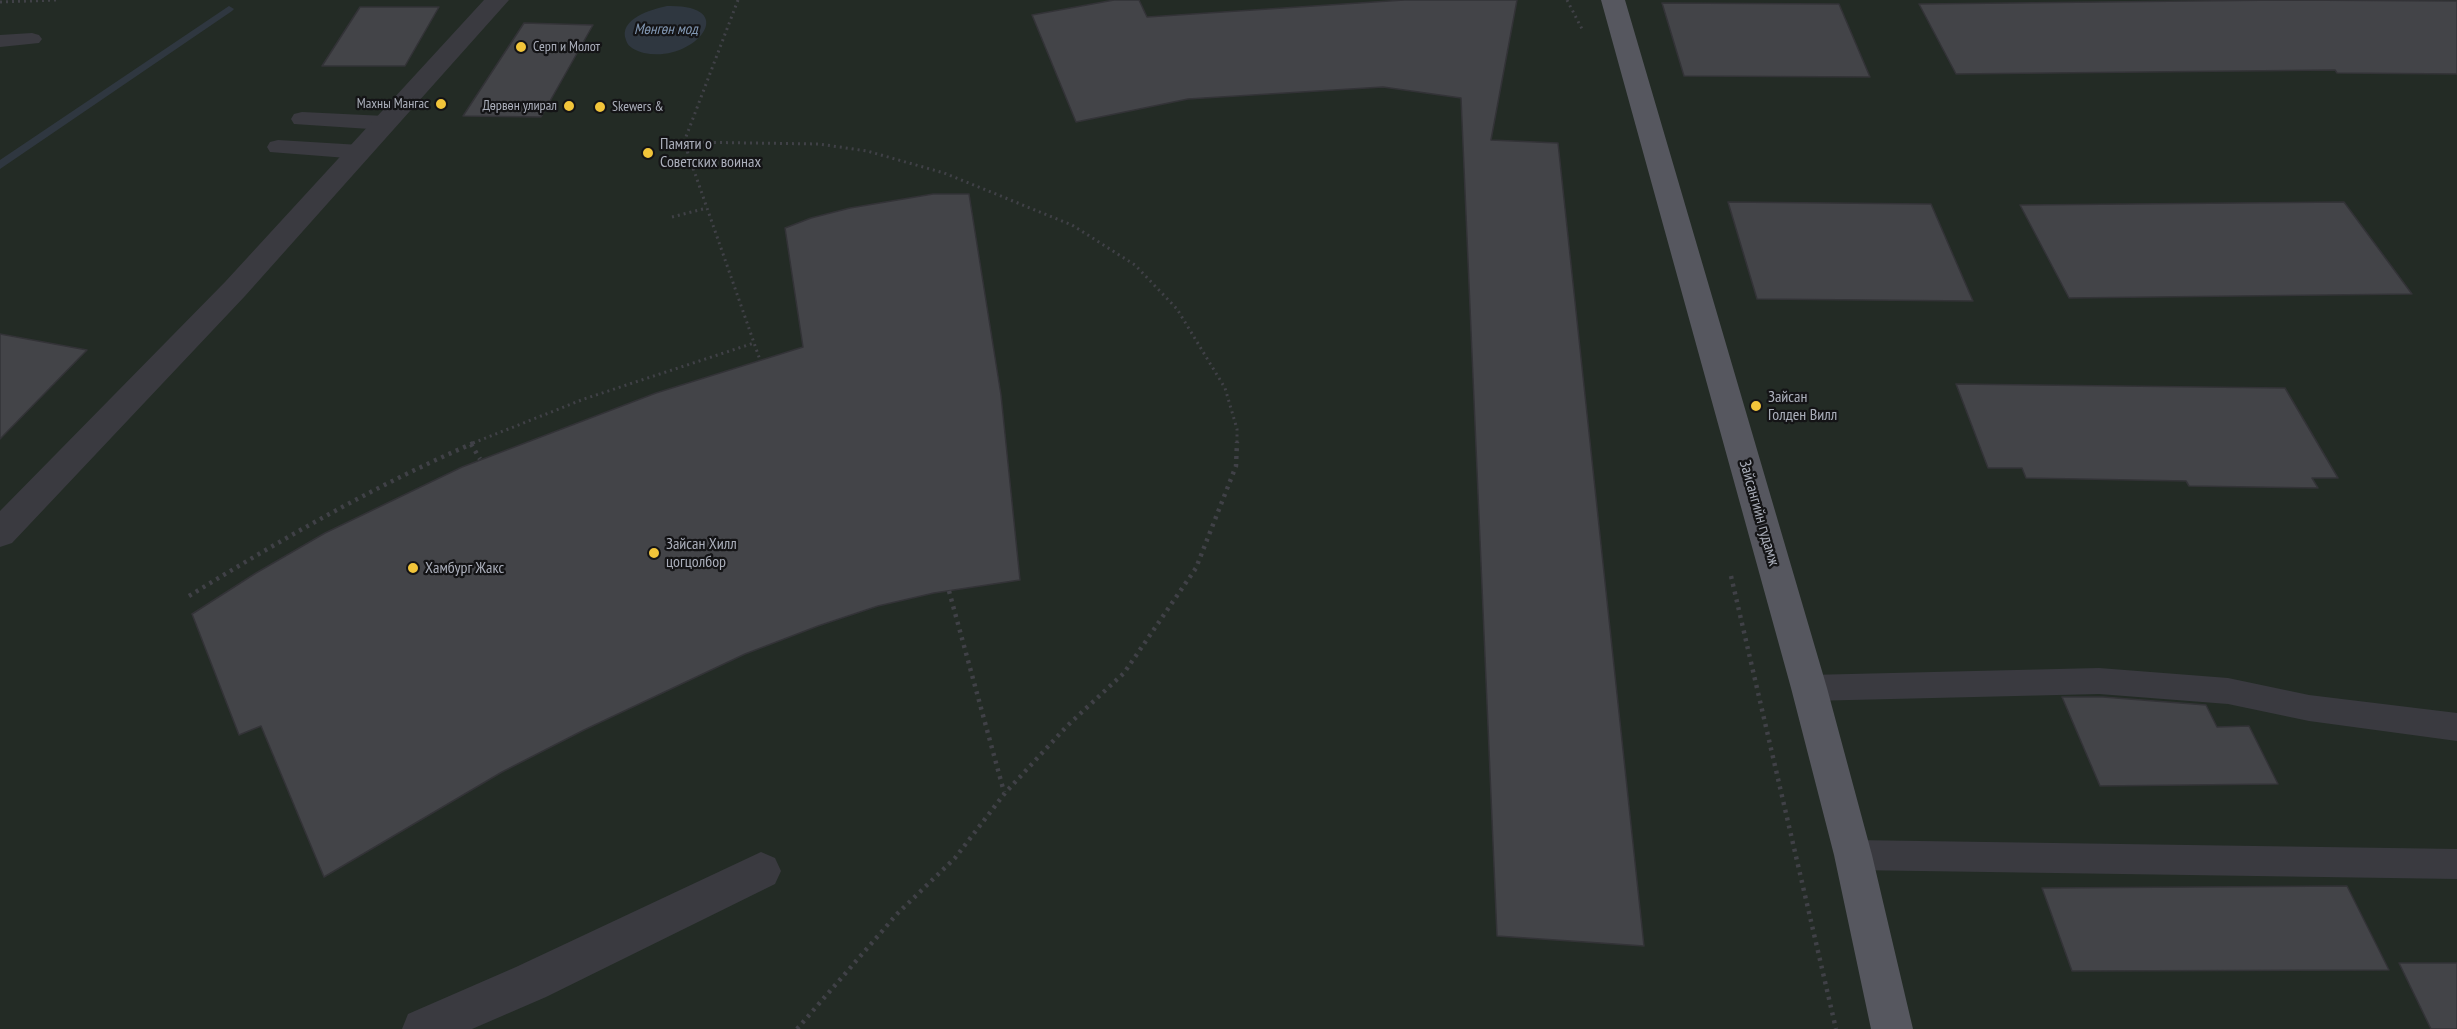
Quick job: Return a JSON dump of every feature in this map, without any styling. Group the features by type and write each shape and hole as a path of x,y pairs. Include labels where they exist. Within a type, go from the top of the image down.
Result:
{"main road":[{"name":"Зайсангийн гудамж","path":"1613,0 1809,688 1853,855 1892,1029"}],"street":[{"path":"0,533 235,289 497,0"},
{"path":"423,1029 531,982 761,871"}],"lane":[{"path":"0,41 32,39"},
{"path":"302,119 384,123"},
{"path":"278,147 360,152"},
{"path":"1809,688 2099,681 2228,690 2309,708 2457,727"},
{"path":"1853,855 2457,864"}],"path":[{"path":"0,2 57,0"},
{"path":"738,0 684,142 759,360"},
{"path":"684,142 819,144 867,151 944,173 1023,202 1072,225 1135,265 1177,309 1225,388 1237,429 1236,466 1196,568 1124,673 1067,726 1005,793 954,858 897,914 797,1029"},
{"path":"672,217 707,208"},
{"path":"189,596 356,499 471,444 665,369 753,343"},
{"path":"471,444 480,459"},
{"path":"949,591 1005,793"}],"shaded area":[{"path":"0,0 2457,0 2457,1029 0,1029"}],"water":[{"name":"Мөнгөн мод","path":"667,6 690,8 702,14 706,23 703,33 679,50 662,54 644,53 631,47 627,43 625,33 627,26 638,16"}],"building":[{"path":"1114,0 1139,0 1147,17 1404,0 1517,0 1491,140 1558,143 1644,946 1497,936 1461,98 1383,87 1188,99 1076,122 1032,15"},
{"path":"2282,0 2457,1 2457,74 2337,73 2335,70 1956,74 1919,4"},
{"path":"1662,3 1839,4 1870,77 1684,76"},
{"path":"360,7 439,7 405,66 322,66"},
{"path":"524,23 593,25 541,117 463,116"},
{"name":"Зайсан Хилл цогцолбор","path":"933,194 969,194 1001,395 1020,580 934,593 878,606 745,654 584,730 502,772 324,877 261,726 239,735 192,614 325,533 462,467 656,393 803,347 785,228 811,218 850,208"},
{"path":"1728,202 1931,204 1973,301 1757,299"},
{"path":"2344,202 2412,294 2069,298 2020,205"},
{"path":"0,334 87,350 0,439"},
{"path":"1956,384 2285,388 2338,478 2312,478 2318,488 2189,486 2186,481 2026,478 2022,468 1988,468"},
{"path":"2062,697 2103,697 2206,705 2217,727 2249,726 2278,784 2100,786"},
{"path":"2347,886 2389,970 2072,971 2042,888"},
{"path":"2399,963 2457,963 2457,1029 2431,1029"}],"waterway":[{"path":"0,165 229,9"}],"place":[{"name":"Серп и Молот","path":"521,47"},
{"name":"Махны Мангас","path":"441,104"},
{"name":"Дөрвөн улирал","path":"569,106"},
{"name":"Skewers &","path":"600,107"},
{"name":"Памяти о Советских воинах","path":"648,153"},
{"name":"Зайсан Голден Вилл","path":"1756,406"},
{"name":"Зайсан Хилл цогцолбор","path":"654,553"},
{"name":"Хамбург Жакс","path":"413,568"}]}
